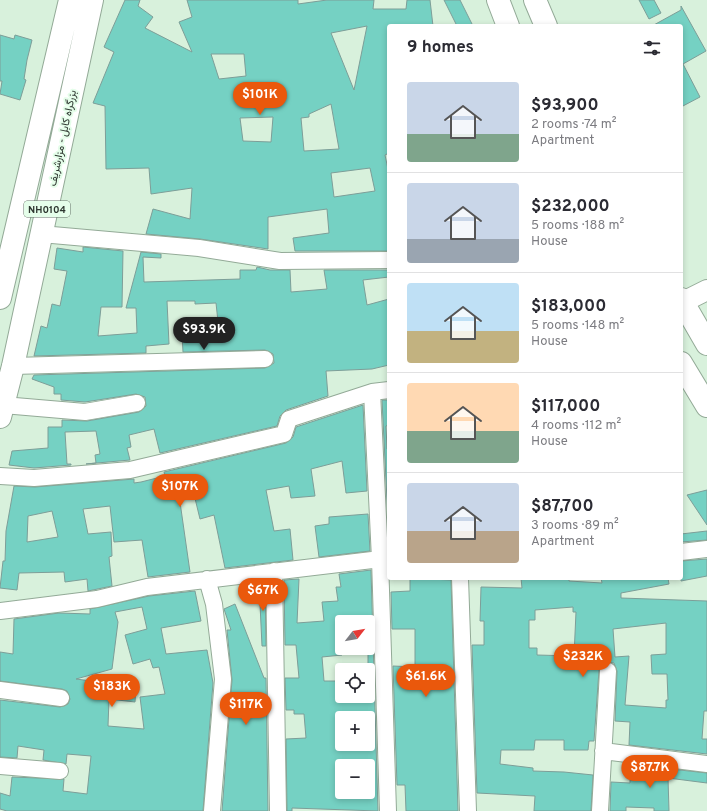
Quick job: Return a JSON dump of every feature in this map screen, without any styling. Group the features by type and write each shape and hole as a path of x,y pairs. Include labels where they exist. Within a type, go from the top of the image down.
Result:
{"main road":[{"name":"بزرگراه کابل - مزارشریف","path":"0,298 2,276 70,0"},
{"name":"بزرگراه کابل - مزارشریف","path":"2,411 92,0"},
{"path":"498,0 507,24"},
{"path":"535,0 545,24"},
{"path":"683,301 701,322 707,344"},
{"path":"683,366 707,406"}],"street":[{"path":"41,234 199,248 280,261 387,260"},
{"path":"683,300 707,290"},
{"path":"13,366 265,359"},
{"path":"0,476 34,478 130,470 284,434 290,419 372,392 387,390"},
{"path":"372,392 384,559 388,811"},
{"path":"2,411 85,412 137,403"},
{"path":"683,552 707,549"},
{"path":"0,611 97,599 147,587 384,559"},
{"path":"274,571 278,811"},
{"path":"207,579 214,604 222,679 212,811"},
{"path":"460,580 468,811"},
{"path":"600,811 608,671"},
{"path":"0,690 61,698"},
{"path":"603,751 707,764"},
{"path":"0,766 60,771"}],"building":[{"path":"125,0 140,0 138,6 153,17 145,28 192,52 179,22 192,17 187,0 298,0 298,4 327,0 374,0 373,9 406,9 407,0 430,0 433,24 387,24 387,154 385,155 387,164 387,251 295,251 293,238 329,233 327,209 268,217 268,249 200,239 146,234 153,209 190,219 192,188 151,194 149,168 106,169 105,106 93,103 114,52 104,47","holes":["367,26 354,90 331,33","211,54 244,54 246,76 219,79","331,104 339,149 304,151 301,118 309,117 309,114","273,117 271,142 243,141 240,118","370,168 375,191 334,197 331,173"]},
{"path":"444,0 460,0 472,24 456,24"},
{"path":"639,0 654,0 661,13 649,19"},
{"path":"681,6 706,51 683,64 683,24 656,24 681,10"},
{"path":"0,35 14,39 15,35 32,40 24,79 26,80 20,100 0,94 2,81 0,81"},
{"path":"683,64 700,97 683,106"},
{"path":"83,247 123,251 122,307 101,307 98,336 137,333 136,308 126,308 141,252 161,254 161,258 143,257 144,282 240,279 240,270 256,270 257,267 270,270 290,270 291,292 327,289 324,270 387,270 387,277 363,280 367,305 387,300 387,365 372,369 326,371 328,396 286,410 280,416 277,426 160,453 154,429 129,435 131,447 127,448 130,460 86,464 96,463 95,455 100,454 96,431 65,432 67,464 71,465 34,468 9,465 12,451 48,448 48,427 62,427 62,420 87,421 139,412 146,406 145,397 136,394 85,402 61,400 61,394 54,394 54,387 32,379 34,375 265,368 274,363 273,354 265,350 183,352 182,334 219,331 216,303 195,304 195,301 167,301 169,344 146,346 146,353 34,356 41,326 47,328 52,304 60,306 67,271 54,269 57,248 83,252"},
{"path":"382,400 387,400 387,500"},
{"path":"363,405 367,491 346,493 342,461 311,469 315,496 291,498 289,486 266,490 274,531 290,529 293,560 225,568 214,515 200,519 192,486 178,488 190,572 148,577 142,540 114,542 110,506 83,509 88,534 111,532 112,556 109,557 112,586 88,591 87,579 65,582 64,572 19,573 17,590 0,588 3,561 5,561 6,531 14,486 35,487 134,479 134,483 141,482 165,476 164,472 286,443 293,437 296,427","holes":["52,511 58,537 27,542 28,516"]},
{"path":"707,490 707,525 687,495"},
{"path":"368,514 370,551 319,557 315,526 329,524 329,517"},
{"path":"707,531 707,540 683,542 683,534"},
{"path":"707,559 707,576 681,581 683,580 683,561"},
{"path":"371,570 372,615 335,615 335,655 342,655 322,657 324,681 335,681 335,703 375,703 378,811 292,808 292,811 287,811 286,739 306,738 304,714 294,714 294,710 286,710 285,678 299,678 296,645 285,645 284,580 299,579 297,623 324,621 322,602 338,601 336,587 341,587 339,574"},
{"path":"410,580 451,580 458,811 406,811 405,785 397,785 393,666 415,667 415,629 392,629 391,592 410,591"},
{"path":"521,580 569,580 602,583 601,580 668,580 669,584 621,593 621,598 707,601 707,711 704,711 702,739 707,739 707,754 629,745 630,722 615,721 617,671 614,663 608,662 600,665 594,741 589,741 588,750 564,750 564,740 535,740 534,750 501,750 500,764 533,768 533,771 593,775 591,811 534,811 535,796 477,793 472,645 484,645 484,621 480,621 481,587 522,588","holes":["573,607 573,612 576,612 574,656 537,655 537,648 529,648 529,620 535,620 535,610","666,623 666,654 651,655 652,674 667,674 668,700 666,700 666,708 625,705 629,656 615,657 613,629"]},
{"path":"265,582 266,646 262,646 259,583"},
{"path":"195,591 201,621 161,628 166,654 207,650 213,683 203,811 7,811 0,809 0,793 10,796 12,777 64,779 63,791 87,794 91,756 67,754 66,764 43,760 44,750 18,746 17,758 0,757 0,700 60,707 68,704 70,699 67,691 62,689 0,681 0,652 13,654 14,619 59,613 90,614 90,609 149,596","holes":["142,607 147,629 125,635 133,664 150,659 153,668 159,667 165,694 140,697 144,729 108,726 109,699 135,702 136,687 76,679 112,669 118,622 115,612"]},
{"path":"235,604 264,678 266,678 268,811 222,811 232,680 227,630 231,630 224,609"},
{"path":"368,655 373,655 374,663 368,663"},
{"path":"644,766 707,773 707,783 668,778 669,811 654,811 654,808 626,807 626,811 610,811 611,782 630,783 630,780 643,780"}]}
